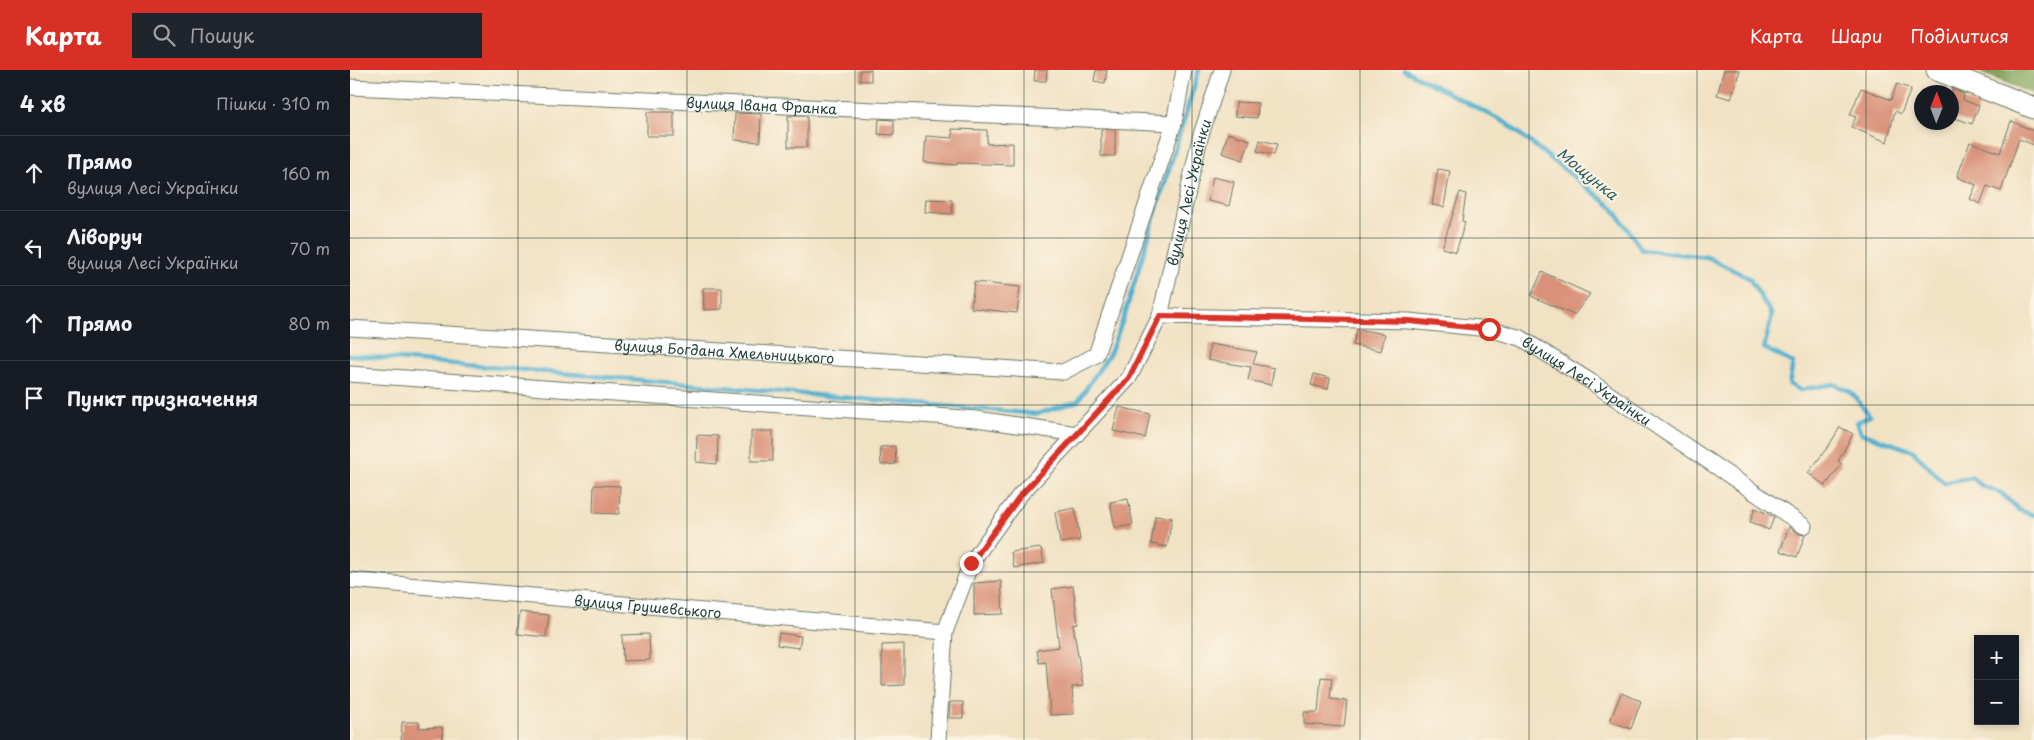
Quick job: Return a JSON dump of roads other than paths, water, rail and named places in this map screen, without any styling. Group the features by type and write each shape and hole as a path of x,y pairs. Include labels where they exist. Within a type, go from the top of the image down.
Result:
{"street":[{"path":"1174,123 1184,70"},
{"name":"вулиця Лесі Українки","path":"938,740 945,632 971,563 1020,496 1129,378 1160,316 1200,138 1222,70"},
{"path":"1937,70 2034,108"},
{"name":"вулиця Івана Франка","path":"350,87 1174,123"},
{"name":"вулиця Богдана Хмельницького","path":"350,328 1063,372 1096,356 1174,123"},
{"name":"вулиця Лесі Українки","path":"1160,316 1409,321 1489,329 1522,338 1590,381 1804,526"},
{"path":"350,374 977,419 1077,434"},
{"name":"вулиця Грушевського","path":"350,580 945,632"}],"waterway":[{"path":"350,355 1037,414 1078,401 1110,353 1124,317 1199,70"},
{"name":"Мощунка","path":"1404,70 1506,123 1613,208 1642,250 1707,257 1749,278 1772,315 1764,348 1793,363 1789,384 1800,390 1834,384 1851,392 1870,416 1857,422 1861,433 1913,451 1944,483 1971,477 1982,486 2001,493 2019,510 2034,515"}]}
